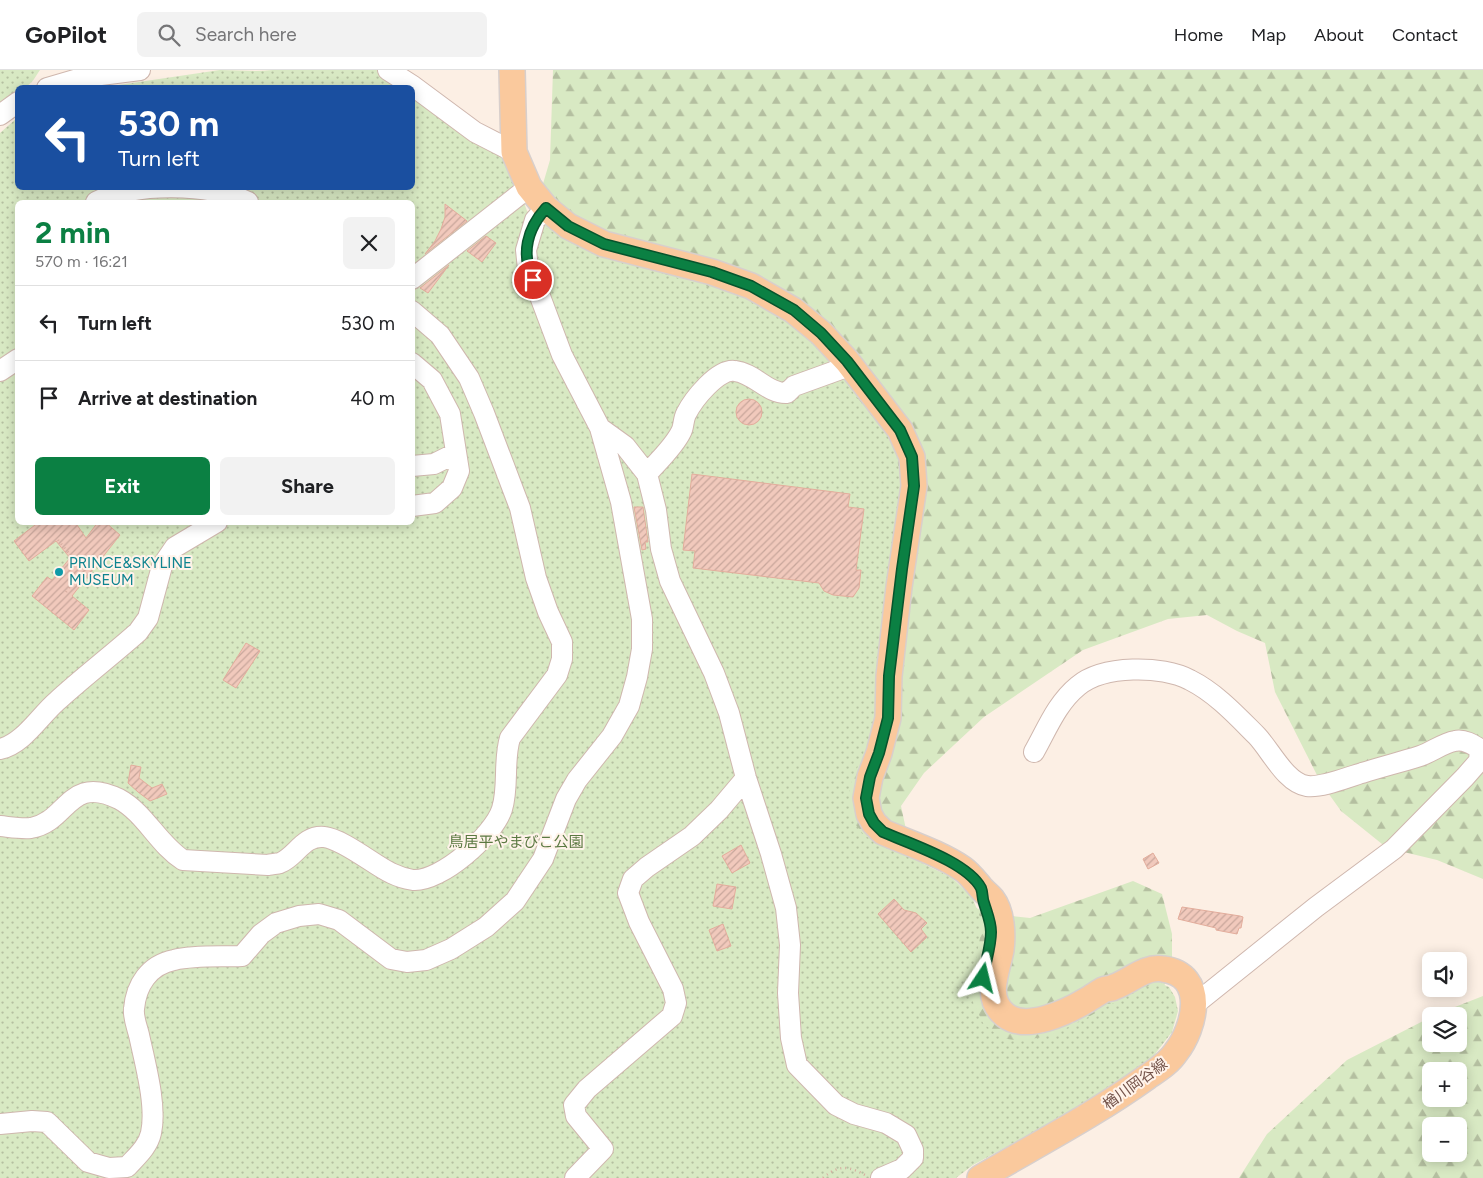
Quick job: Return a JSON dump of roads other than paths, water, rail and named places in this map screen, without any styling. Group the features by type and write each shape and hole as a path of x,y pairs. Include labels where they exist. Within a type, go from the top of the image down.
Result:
{"main road":[{"path":"512,70 514,152 529,188 546,208 568,226 604,244 712,272 751,286 794,310 821,333 847,361 900,430 912,457 914,486 889,676 888,718 879,753 870,777 866,806 874,823 883,832 963,869 982,890 983,901 991,926 991,935 981,990 983,1001 992,1017 999,1024 1017,1031 1029,1032 1042,1029 1070,1019 1110,996 1113,988 1146,970 1156,968 1166,969 1183,978 1189,986 1194,1005"},
{"name":"楢川岡谷線","path":"980,1178 1102,1108 1164,1065 1185,1040 1190,1027 1194,1005"}],"street":[{"path":"57,85 85,77 140,70"},
{"path":"388,70 411,85"},
{"path":"415,87 475,132 514,152"},
{"path":"0,115 15,104"},
{"path":"415,277 529,188"},
{"path":"101,200 138,190"},
{"path":"203,190 242,200"},
{"path":"0,1124 32,1121 47,1122 88,1162 109,1168 126,1167 142,1152 151,1134 152,1113 149,1080 133,1011 138,991 145,976 156,966 173,960 242,956 260,934 276,923 299,916 319,914 339,920 391,959 408,962 426,960 451,949 486,927 516,901 543,859 566,799 577,780 612,736 629,706 637,678 642,649 642,618 621,502 600,428 562,355 528,269 526,250 535,220 546,208"},
{"path":"0,826 32,828 48,820 80,793 92,792 104,793 120,800 135,811 172,853 183,860 196,862 268,865 281,863 309,840 324,837 340,843 391,873 414,880 434,875 452,866 476,846 496,821 502,809 506,749 510,738 557,675 562,659 562,642 548,612 536,578 520,508 469,378 440,335 415,313"},
{"path":"0,371 15,361"},
{"path":"415,366 432,380 450,414 459,471 452,488 435,503 415,506"},
{"path":"647,474 682,432 684,416 706,386 724,373 734,370 750,376 779,394 787,393 794,386 841,369"},
{"path":"600,428 625,446 647,474 656,510 661,549 670,581 714,673 729,713 746,778 771,854 786,908 790,945 788,992 791,1038 797,1065 836,1105 854,1114 886,1123 906,1135 913,1150 913,1158 902,1169 881,1178"},
{"path":"415,466 434,464 456,453"},
{"path":"0,748 7,747 24,735 55,703 138,632 148,618 162,566 175,547 212,525"},
{"path":"1034,752 1058,708 1078,686 1097,675 1124,670 1160,671 1190,680 1222,702 1258,738 1289,776 1299,783 1308,786 1327,784 1421,756 1456,740 1469,742 1480,749 1479,761 1394,849 1316,907 1194,1005"},
{"path":"575,1178 602,1149 576,1116 574,1105 587,1089 672,1016 676,1003 674,989 639,922 628,894 634,879 647,867 692,836 720,810 746,778"}],"place":[{"name":"PRINCE&SKYLINE MUSEUM","path":"59,572"}],"park label":[{"name":"鳥居平やまびこ公園","path":"516,842"}]}
